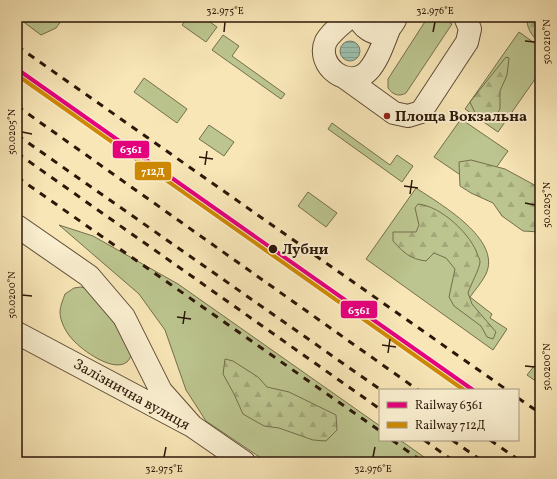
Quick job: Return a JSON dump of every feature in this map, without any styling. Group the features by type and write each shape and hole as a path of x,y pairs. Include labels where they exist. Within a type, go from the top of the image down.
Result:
{"street":[{"path":"350,17 333,32 326,42 324,53 327,64 334,72 394,113 408,116 422,112 467,42 470,29 465,17"},
{"path":"359,17 360,22 368,30 378,33 385,31 393,22"},
{"path":"344,78 356,78 367,72 374,63 393,22"},
{"path":"17,226 89,276 124,317 161,391 192,426"},
{"name":"Залізнична вулиця","path":"17,333 192,426 244,462"}],"green space":[{"path":"17,17 64,17 56,28 41,35"},
{"path":"188,17 203,17 217,27 206,42 182,25"},
{"path":"428,17 441,17 452,24 406,93 401,95 394,94 388,88 388,79"},
{"path":"527,17 540,17 540,43 530,32 527,25"},
{"path":"519,32 540,47 540,72 498,132 465,109"},
{"path":"223,35 239,46 232,56 285,94 281,99 212,50"},
{"path":"506,57 509,58 507,75 500,91 500,109 493,120 490,121 477,117 470,102"},
{"path":"144,78 187,109 177,123 134,92"},
{"path":"461,119 508,151 481,189 434,157"},
{"path":"332,123 390,165 397,155 413,166 402,182 328,129"},
{"path":"209,125 234,142 224,156 199,139"},
{"path":"471,160 505,169 540,188 540,232 523,231 502,216 493,203 460,186 459,162"},
{"path":"416,188 453,213 466,224 485,248 489,261 486,274 470,297 492,314 490,318 507,329 493,350 366,259"},
{"path":"308,192 337,213 326,227 298,206"},
{"path":"418,204 427,206 446,216 462,231 475,248 480,262 468,293 472,304 496,332 493,339 487,337 481,326 454,306 449,297 455,269 446,258 434,253 426,261 416,259 404,252 393,241 393,232 416,232 419,225 415,208"},
{"path":"59,225 93,236 178,284 379,425 379,441 401,441 431,462 267,462 206,421 186,390 165,330 139,294"},
{"path":"81,287 89,289 99,298 132,352 127,362 121,365 106,363 83,349 70,337 62,323 60,310 65,294 74,288"},
{"path":"225,359 233,361 258,377 267,387 289,392 336,415 337,430 326,441 313,440 279,428 264,426 243,414 223,374"},
{"path":"539,360 540,361 540,384 527,375"}],"shaded area":[{"path":"346,41 354,41 360,47 360,55 354,61 346,61 340,55 340,47"}],"railway":[{"path":"17,46 506,389"},
{"path":"17,106 417,389"},
{"path":"17,135 380,389"},
{"path":"17,153 379,408"},
{"path":"17,177 379,430"},
{"path":"519,399 540,413"},
{"path":"393,441 423,462"},
{"path":"425,441 455,462"},
{"path":"453,441 484,462"},
{"path":"491,441 522,462"}],"rail line":[{"name":"6361","path":"17,69 472,389"},
{"name":"712Д","path":"17,75 463,389"}],"place":[{"name":"Площа Вокзальна","path":"387,116"},
{"name":"Лубни","path":"273,249"}]}
